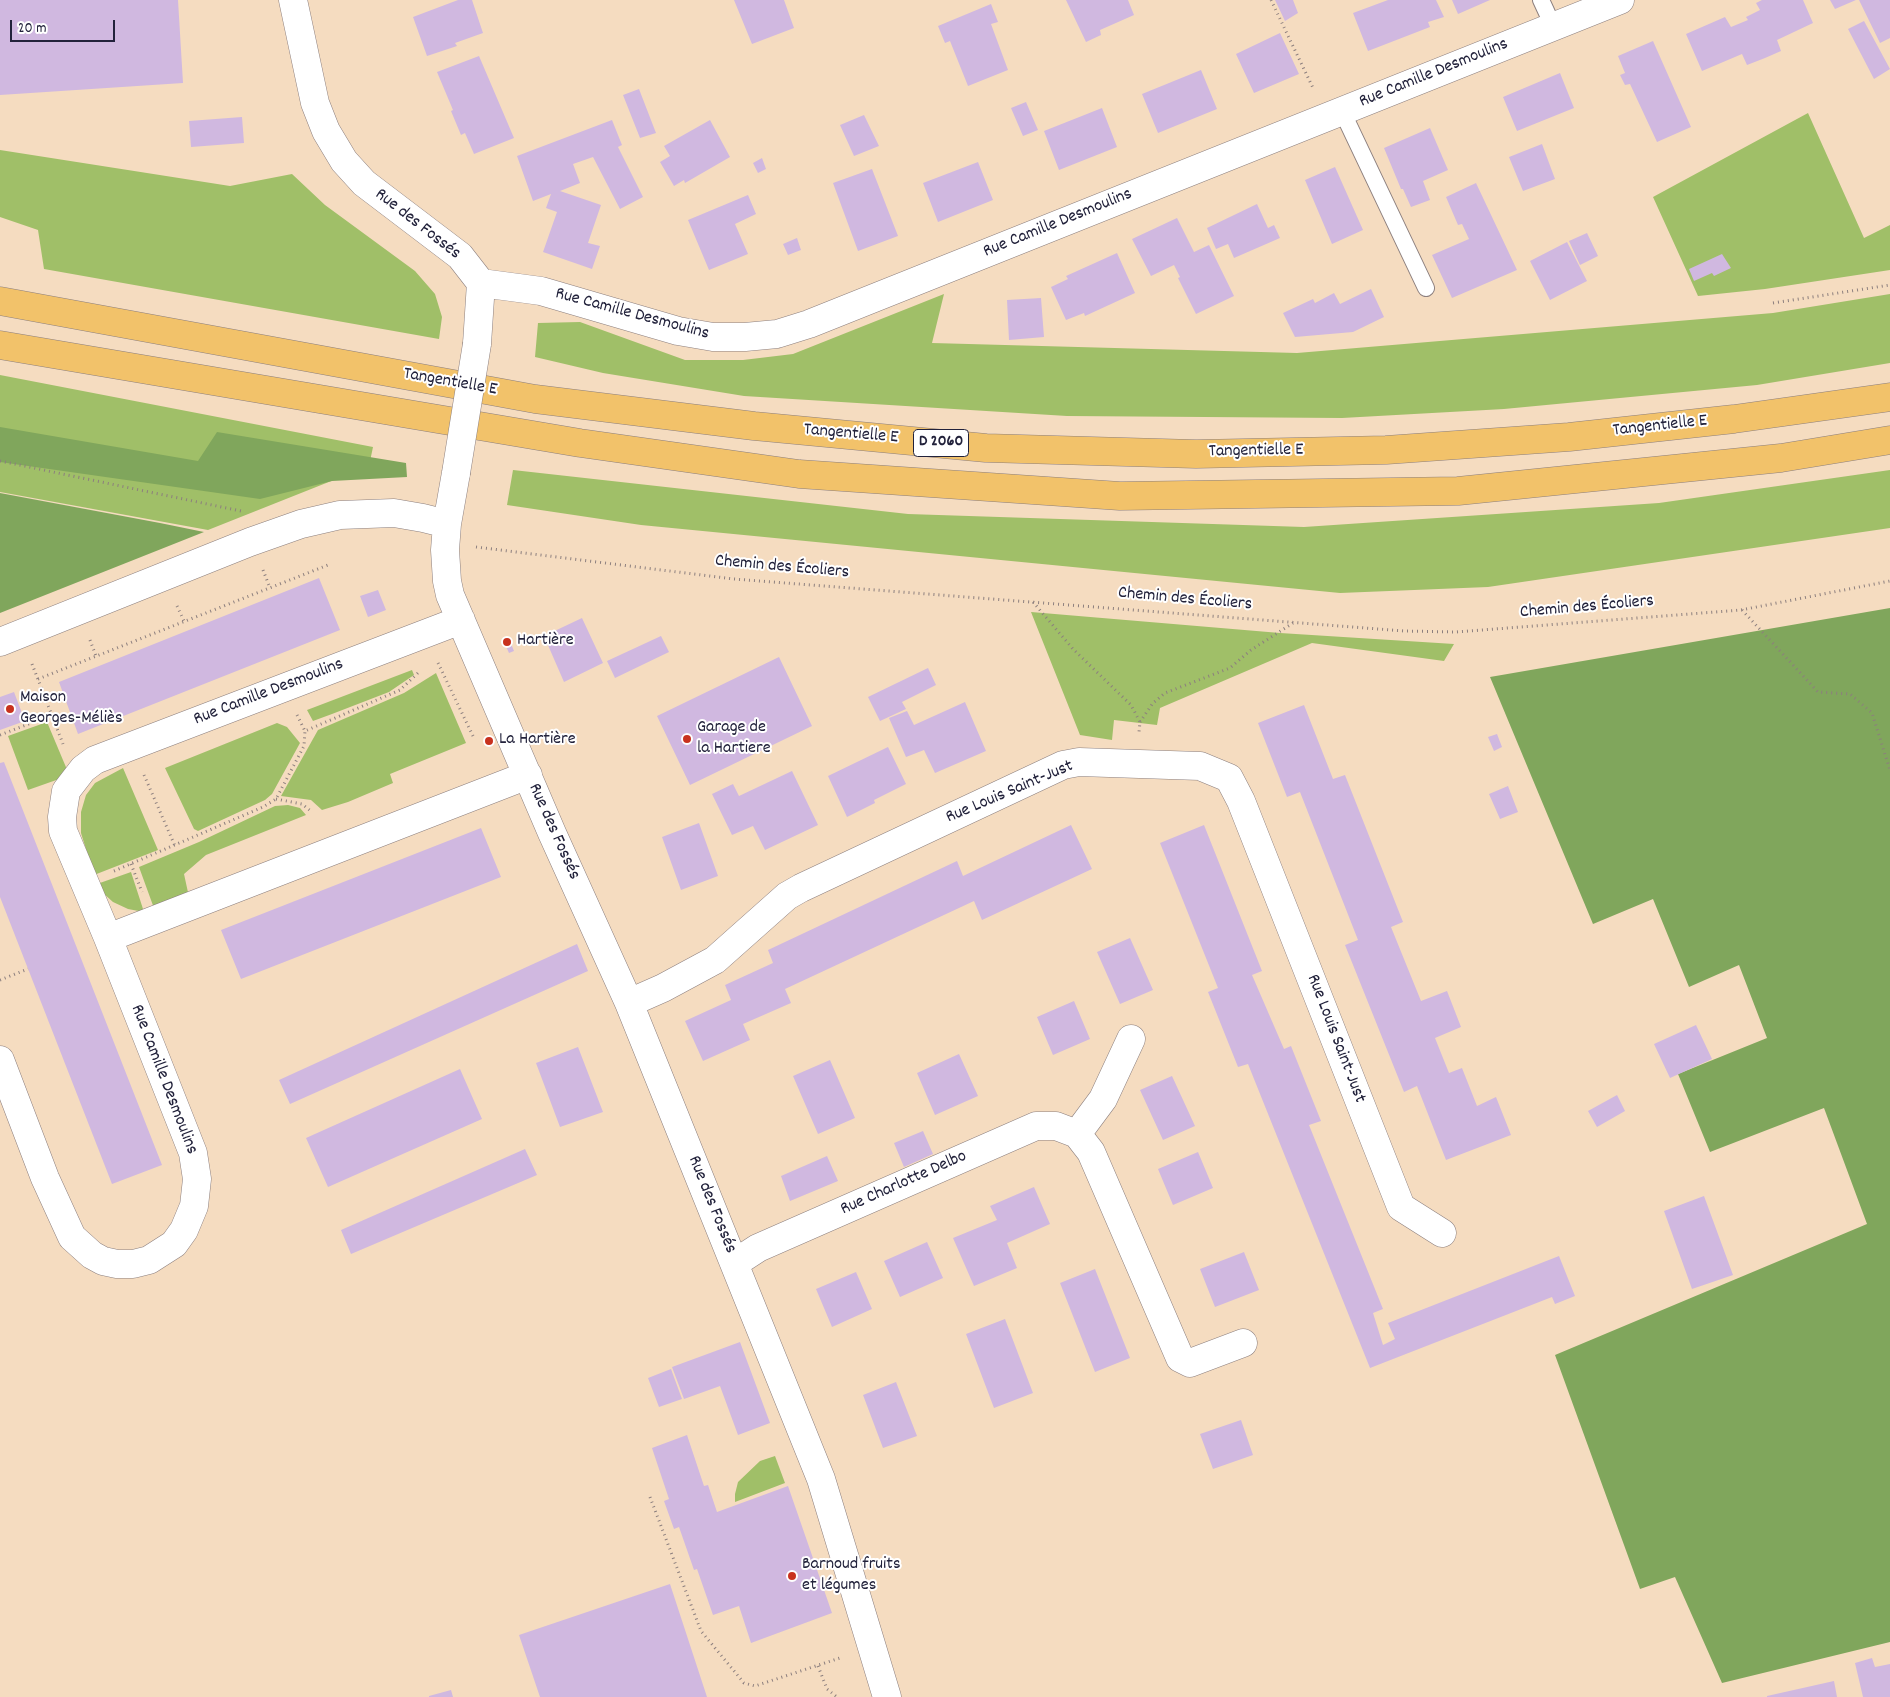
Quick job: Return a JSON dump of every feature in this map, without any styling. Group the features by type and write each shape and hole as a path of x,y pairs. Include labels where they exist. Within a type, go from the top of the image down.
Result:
{"main road":[{"name":"Tangentielle E","path":"0,301 535,399 754,426 986,448 1196,454 1386,450 1569,437 1734,419 1890,397"},
{"name":"D 2060","path":"0,345 580,443 799,474 1120,496 1458,490 1781,458 1890,440"}],"street":[{"name":"Rue des Fossés","path":"293,0 315,103 326,132 344,161 364,183 460,256 481,283 477,344 447,524 445,550 450,595 629,1003 821,1479 887,1697"},
{"name":"Rue Camille Desmoulins","path":"481,283 541,291 678,331 713,337 745,337 776,334 818,320 1620,0"},
{"path":"0,642 250,542 302,524 340,515 394,513 447,524"},
{"name":"Rue Camille Desmoulins","path":"0,1060 45,1178 72,1236 92,1255 104,1261 117,1264 133,1264 149,1260 174,1244 184,1230 194,1206 197,1179 193,1153 108,938 63,831 62,817 66,791 79,773 95,760 461,620"},
{"name":"Rue Louis Saint-Just","path":"629,1003 663,988 716,960 787,896 800,888 1063,765 1079,762 1200,766 1229,778 1241,801 1401,1207 1442,1233"},
{"path":"108,938 528,774"},
{"path":"1131,1039 1103,1099 1077,1134 1091,1152 1180,1358 1190,1363 1243,1343"},
{"name":"Rue Charlotte Delbo","path":"735,1263 758,1248 1036,1126 1056,1126 1077,1134"}],"lane":[{"path":"1541,0 1553,26"},
{"path":"1342,111 1426,288"}],"path":[{"path":"1271,0 1317,96"},
{"path":"1773,303 1890,285"},
{"path":"0,461 240,510 244,515"},
{"name":"Chemin des Écoliers","path":"477,547 734,579 1404,631 1456,632 1741,610 1890,581"},
{"path":"38,679 328,565"},
{"path":"263,569 270,588"},
{"path":"1032,602 1073,649 1131,705 1140,722 1154,703 1165,693 1230,668 1251,650 1294,622"},
{"path":"176,604 184,621"},
{"path":"1741,610 1818,692 1850,694 1872,713 1890,770"},
{"path":"435,657 496,786"},
{"path":"31,661 66,750"},
{"path":"305,732 400,690 421,670"},
{"path":"85,883 175,846 263,807 276,799 304,746 305,732 285,687"},
{"path":"0,735 52,715"},
{"path":"132,746 175,846"},
{"path":"276,799 302,804 312,812"},
{"path":"0,980 28,969"},
{"path":"650,1497 701,1631 744,1683 755,1686 872,1648"},
{"path":"818,1666 827,1690 837,1697"}],"green space":[{"path":"1808,113 1864,238 1890,225 1890,270 1765,289 1698,296 1653,197"},
{"path":"0,150 230,186 292,174 325,205 415,271 435,294 442,317 439,339 44,269 38,230 0,217"},
{"path":"944,294 932,343 1297,353 1773,313 1890,294 1890,363 1757,385 1504,409 1342,418 1067,416 744,396 603,373 535,357 538,323 580,322 685,360 743,360 793,354"},
{"path":"0,375 373,447 369,466 208,530 0,492"},
{"path":"0,427 198,461 217,432 406,463 407,477 332,481 260,499 0,462"},
{"path":"513,470 908,514 1304,527 1659,503 1890,470 1890,528 1488,587 1340,593 641,525 507,505"},
{"path":"0,493 160,523 204,532 0,613"},
{"path":"1890,608 1890,1642 1722,1683 1675,1577 1640,1589 1555,1355 1867,1224 1824,1108 1710,1152 1678,1074 1767,1038 1739,965 1689,987 1653,899 1593,924 1490,677"},
{"path":"1031,612 1280,633 1454,644 1444,661 1312,643 1160,708 1157,725 1114,720 1112,740 1080,735"},
{"path":"412,670 414,675 389,692 332,714 313,721 307,710"},
{"path":"436,673 466,743 390,774 393,783 348,802 322,810 311,800 281,796 318,730 404,693"},
{"path":"47,722 68,772 62,778 28,790 8,736"},
{"path":"277,723 287,727 300,743 272,794 265,800 198,831 194,829 165,768"},
{"path":"123,768 158,850 94,875 81,833 81,812 86,795 95,783"},
{"path":"288,805 300,808 306,815 206,855 184,874 189,897 155,911 139,867 199,842 275,806"},
{"path":"131,872 144,912 128,909 113,902 97,884"},
{"path":"775,1456 785,1483 735,1502 738,1482 760,1461"}],"building":[{"path":"0,0 178,0 183,83 0,95"},
{"path":"458,0 472,0 483,33 455,43 457,46 427,56 413,17"},
{"path":"734,0 784,0 794,28 752,44"},
{"path":"1066,0 1128,0 1134,15 1100,30 1101,35 1086,42"},
{"path":"1275,0 1293,0 1298,13 1285,21"},
{"path":"1388,0 1436,0 1444,17 1428,22 1430,27 1368,51 1353,13"},
{"path":"1452,0 1490,0 1458,14"},
{"path":"1762,0 1803,0 1813,23 1777,40 1781,51 1765,58 1747,65 1742,54 1702,71 1686,34 1725,17 1731,27 1748,20 1746,17 1760,10 1756,3"},
{"path":"1830,0 1856,0 1835,9"},
{"path":"1859,0 1890,0 1890,38 1880,43"},
{"path":"991,4 998,22 991,24 1008,70 968,86 950,41 945,43 938,26"},
{"path":"1864,21 1890,69 1874,79 1848,29"},
{"path":"1280,33 1299,74 1254,93 1236,54"},
{"path":"1653,41 1691,127 1657,142 1630,84 1625,85 1620,75 1625,73 1618,56"},
{"path":"479,56 514,138 474,154 465,133 461,135 437,72"},
{"path":"1201,70 1217,109 1158,133 1142,94"},
{"path":"1560,73 1574,108 1517,131 1503,97"},
{"path":"639,89 656,133 640,138 623,95"},
{"path":"1026,102 1038,130 1023,136 1011,108"},
{"path":"1102,108 1117,147 1059,170 1044,131"},
{"path":"864,115 879,146 854,156 840,125"},
{"path":"242,117 244,143 191,147 189,121"},
{"path":"612,120 622,145 618,147 643,197 620,209 593,157 573,164 580,183 560,191 601,205 588,243 600,246 592,269 543,252 557,212 546,208 551,194 533,201 517,156"},
{"path":"710,120 730,157 685,183 684,180 674,186 660,162 670,156 664,146"},
{"path":"1430,128 1448,170 1423,181 1430,200 1411,207 1403,189 1401,189 1384,148"},
{"path":"1542,144 1555,179 1523,191 1509,157"},
{"path":"762,158 766,169 758,173 753,163"},
{"path":"978,162 993,200 938,222 923,183"},
{"path":"1335,167 1363,230 1332,244 1305,180"},
{"path":"872,169 898,236 858,251 833,183"},
{"path":"1476,183 1517,270 1452,298 1432,255 1469,239 1462,224 1458,225 1446,197"},
{"path":"748,195 756,214 735,224 748,254 709,270 688,220"},
{"path":"1257,204 1268,228 1274,225 1280,238 1234,258 1228,244 1216,249 1207,228"},
{"path":"1177,218 1194,252 1209,245 1234,296 1196,314 1178,278 1180,277 1174,265 1151,276 1132,239"},
{"path":"1587,233 1598,256 1580,265 1569,241"},
{"path":"797,238 801,250 788,255 783,244"},
{"path":"1567,242 1587,281 1550,300 1530,261"},
{"path":"1117,253 1135,293 1085,316 1084,313 1066,320 1051,287 1068,279 1066,276"},
{"path":"1722,254 1731,268 1714,276 1712,273 1694,281 1689,269"},
{"path":"1371,289 1384,317 1353,332 1295,337 1283,313 1313,299 1315,303 1334,293 1340,304"},
{"path":"1041,298 1044,337 1009,340 1007,300"},
{"path":"319,578 340,630 78,734 59,682"},
{"path":"378,590 386,610 368,617 360,596"},
{"path":"582,618 603,663 564,682 544,636"},
{"path":"661,636 669,652 615,678 607,661"},
{"path":"509,639 514,651 509,653 504,642"},
{"path":"779,657 812,726 690,785 657,716"},
{"path":"928,668 936,685 902,702 906,709 880,721 868,697"},
{"name":"Maison Georges-Méliès","path":"14,692 25,721 0,730 0,697"},
{"path":"965,702 986,751 935,773 924,750 906,757 889,718 907,711 914,725"},
{"path":"1304,705 1333,779 1345,775 1403,922 1391,927 1421,1001 1447,991 1461,1027 1435,1038 1449,1073 1462,1068 1477,1106 1496,1097 1511,1135 1446,1160 1417,1086 1404,1092 1345,945 1358,940 1300,792 1287,797 1258,723"},
{"path":"1497,734 1502,747 1494,751 1488,737"},
{"path":"888,747 906,784 874,800 875,803 847,817 828,776"},
{"path":"4,762 162,1165 112,1184 0,897 0,763"},
{"path":"792,771 818,825 765,850 753,826 732,835 712,794 733,784 739,796"},
{"path":"1508,786 1518,812 1500,819 1489,794"},
{"path":"699,823 718,876 681,890 662,837"},
{"path":"1071,825 1092,869 982,920 974,901 785,989 791,1003 743,1024 750,1040 703,1061 685,1021 731,1000 725,985 773,963 768,950 957,861 963,876"},
{"path":"1204,825 1262,971 1252,975 1284,1049 1291,1046 1321,1121 1309,1125 1383,1309 1373,1313 1383,1345 1395,1339 1388,1323 1559,1256 1575,1296 1555,1304 1552,1297 1370,1368 1248,1064 1238,1067 1208,992 1218,988 1160,843"},
{"path":"481,828 501,877 241,979 221,930"},
{"path":"1130,938 1153,990 1120,1004 1097,952"},
{"path":"577,944 588,971 290,1104 279,1080"},
{"path":"1074,1001 1090,1039 1053,1055 1037,1017"},
{"path":"1696,1025 1712,1059 1670,1078 1654,1044"},
{"path":"578,1047 603,1112 560,1127 536,1063"},
{"path":"959,1054 978,1096 935,1115 917,1073"},
{"path":"830,1060 855,1118 818,1134 793,1076"},
{"path":"460,1069 482,1119 328,1187 306,1138"},
{"path":"1172,1076 1195,1126 1163,1140 1140,1090"},
{"path":"1617,1095 1625,1111 1597,1127 1588,1111"},
{"path":"923,1131 933,1154 904,1167 894,1143"},
{"path":"525,1149 537,1175 351,1254 341,1230"},
{"path":"1198,1152 1213,1188 1173,1205 1158,1169"},
{"path":"827,1156 838,1181 790,1201 781,1176"},
{"path":"1034,1187 1050,1224 1007,1243 1017,1268 974,1286 953,1238 997,1220 990,1206"},
{"path":"1704,1196 1733,1275 1692,1289 1664,1211"},
{"path":"927,1242 943,1278 900,1297 884,1261"},
{"path":"1244,1252 1259,1290 1215,1307 1200,1269"},
{"path":"1095,1269 1130,1358 1095,1372 1060,1283"},
{"path":"856,1272 872,1309 832,1327 816,1289"},
{"path":"1005,1319 1033,1393 994,1408 966,1334"},
{"path":"740,1342 770,1423 738,1435 720,1386 684,1399 672,1367"},
{"path":"671,1369 682,1399 659,1407 648,1378"},
{"path":"896,1382 917,1436 883,1448 863,1395"},
{"path":"1241,1420 1253,1455 1213,1469 1200,1434"},
{"path":"687,1435 704,1486 708,1485 717,1512 788,1486 832,1613 751,1643 739,1606 713,1615 697,1569 694,1570 679,1527 674,1529 664,1501 669,1499 652,1448"},
{"path":"670,1584 707,1697 540,1697 519,1635"},
{"path":"1872,1658 1875,1667 1890,1664 1890,1697 1863,1697 1855,1663"},
{"path":"1834,1681 1837,1697 1767,1697 1767,1696"},
{"path":"451,1690 453,1697 429,1697 429,1696"}],"place":[{"name":"Hartière","path":"507,642"},
{"name":"Maison Georges-Méliès","path":"10,709"},
{"name":"Garage de la Hartiere","path":"687,739"},
{"name":"La Hartière","path":"489,741"},
{"name":"Barnoud fruits et légumes","path":"792,1576"}]}
